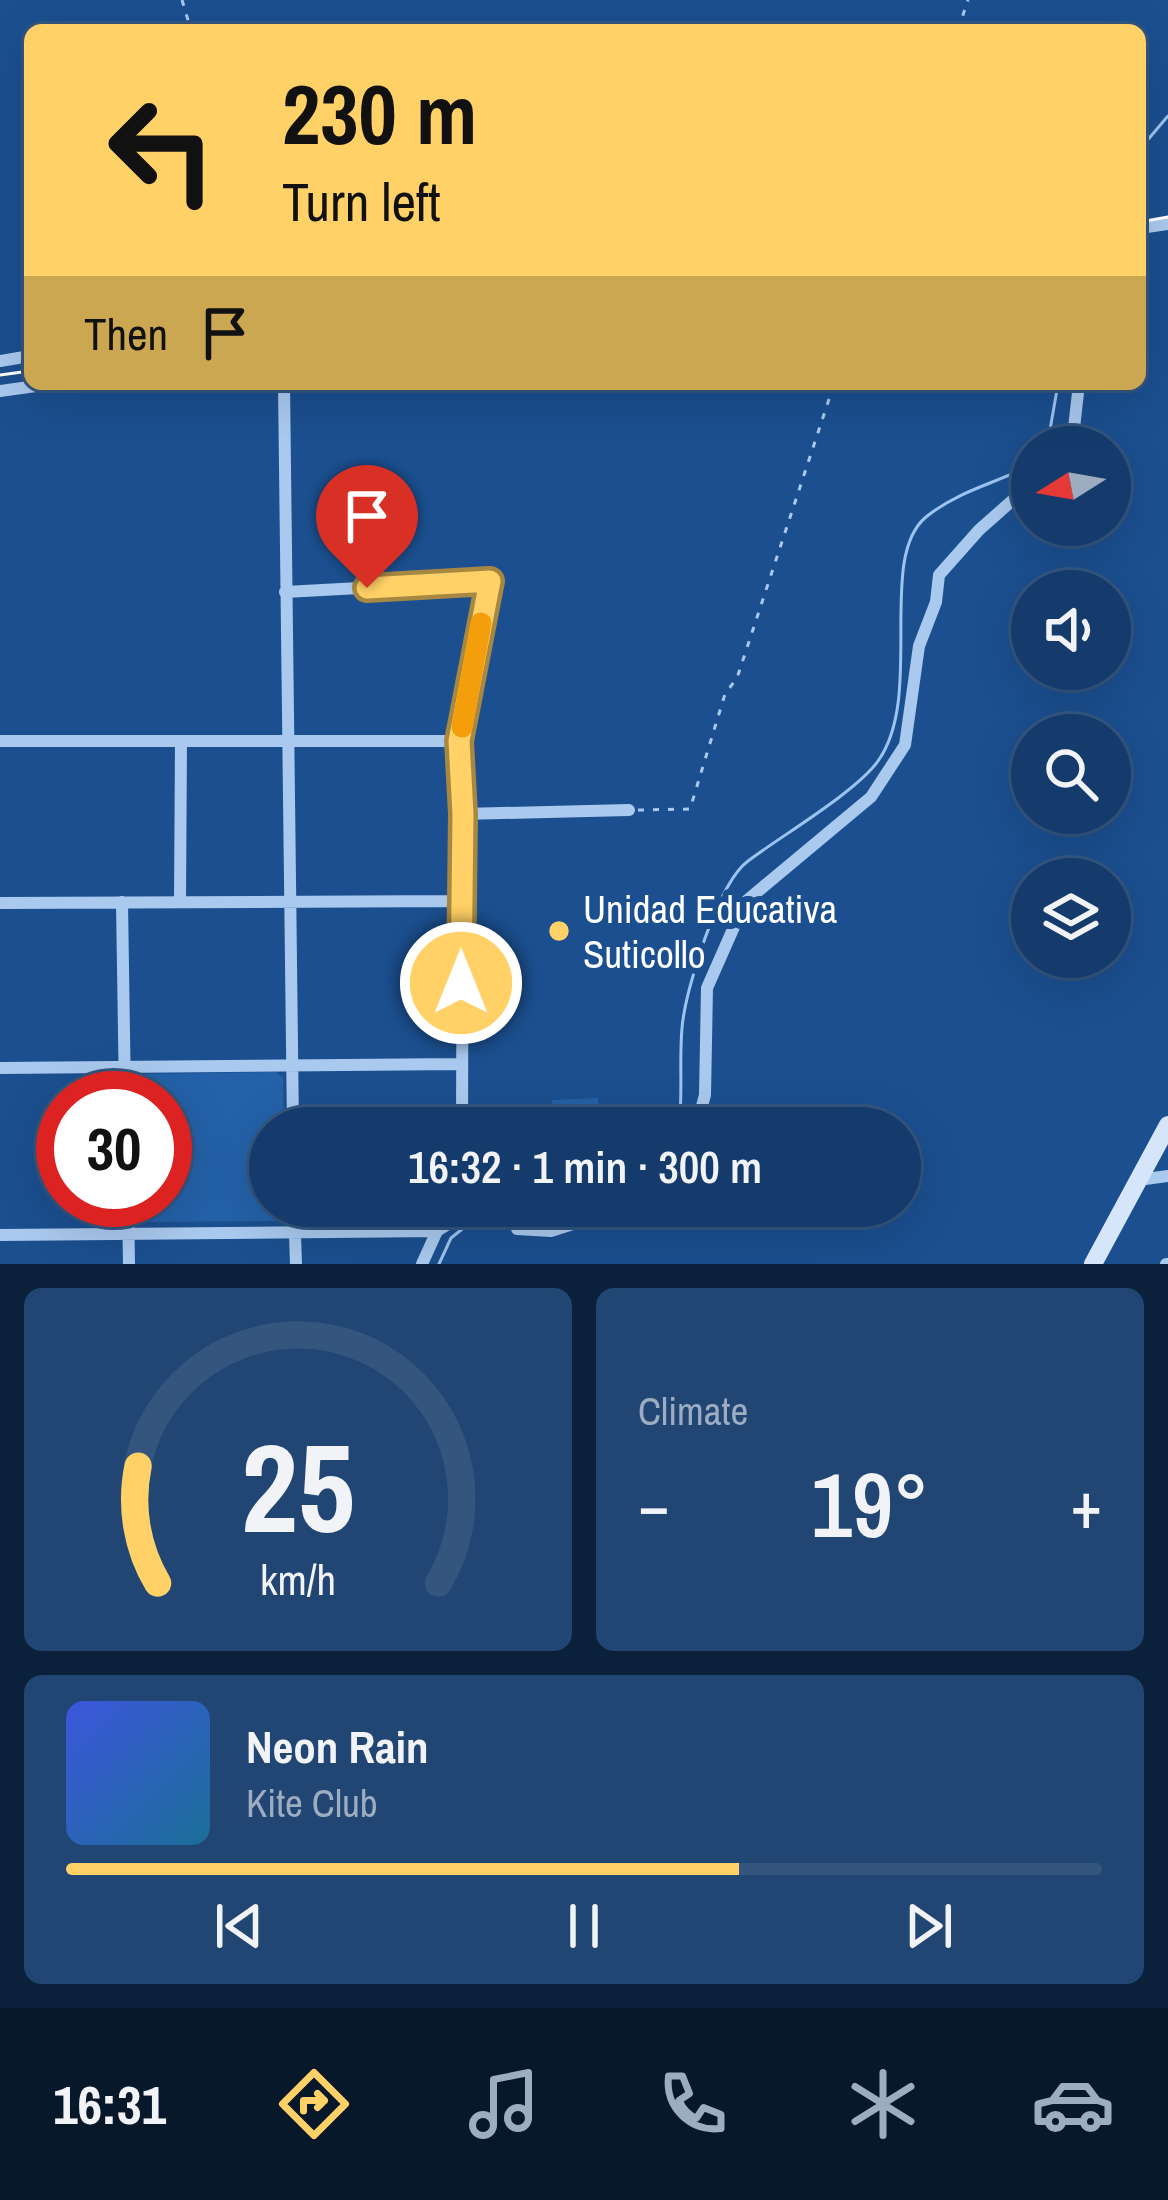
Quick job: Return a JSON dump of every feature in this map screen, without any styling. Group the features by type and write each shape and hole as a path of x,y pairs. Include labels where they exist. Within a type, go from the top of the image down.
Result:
{"main road":[{"path":"1093,1264 1168,1125"}],"street":[{"path":"284,390 293,1107"},
{"path":"1074,426 1077,390"},
{"path":"702,1107 707,988 745,902 872,797 905,745 919,646 936,602 939,574 1011,502"},
{"path":"285,592 490,581 459,741 462,1107"},
{"path":"0,741 459,741"},
{"path":"180,902 181,741"},
{"path":"463,814 629,810"},
{"path":"0,903 460,901"},
{"path":"122,902 124,1071"},
{"path":"0,1068 462,1064"},
{"path":"1138,1180 1168,1176"},
{"path":"129,1227 129,1264"},
{"path":"295,1227 296,1264"},
{"path":"0,1235 437,1231 444,1227"},
{"path":"517,1229 563,1227"},
{"path":"422,1264 437,1231"}],"path":[{"path":"629,810 690,809 831,390"}],"shaded area":[{"path":"276,1072 283,1077 284,1107 249,1107 249,1221 192,1222 192,1073"},
{"path":"598,1098 598,1107 552,1107 552,1100"}],"waterway":[{"path":"1146,142 1168,116"},
{"path":"1051,426 1057,390"},
{"path":"681,1107 684,1011 696,964 725,891 748,861 836,800 878,761 892,734 898,701 901,595 912,537 926,517 951,500 1011,474"},
{"path":"439,1264 451,1238 465,1227"}],"tram line":[{"path":"1146,221 1168,217"},
{"path":"0,375 24,372"}],"slow traffic":[{"path":"462,727 481,623"}],"place":[{"name":"Unidad Educativa Suticollo","path":"559,931"}],"route":[{"path":"367,588 490,581 459,741 461,983"}]}
